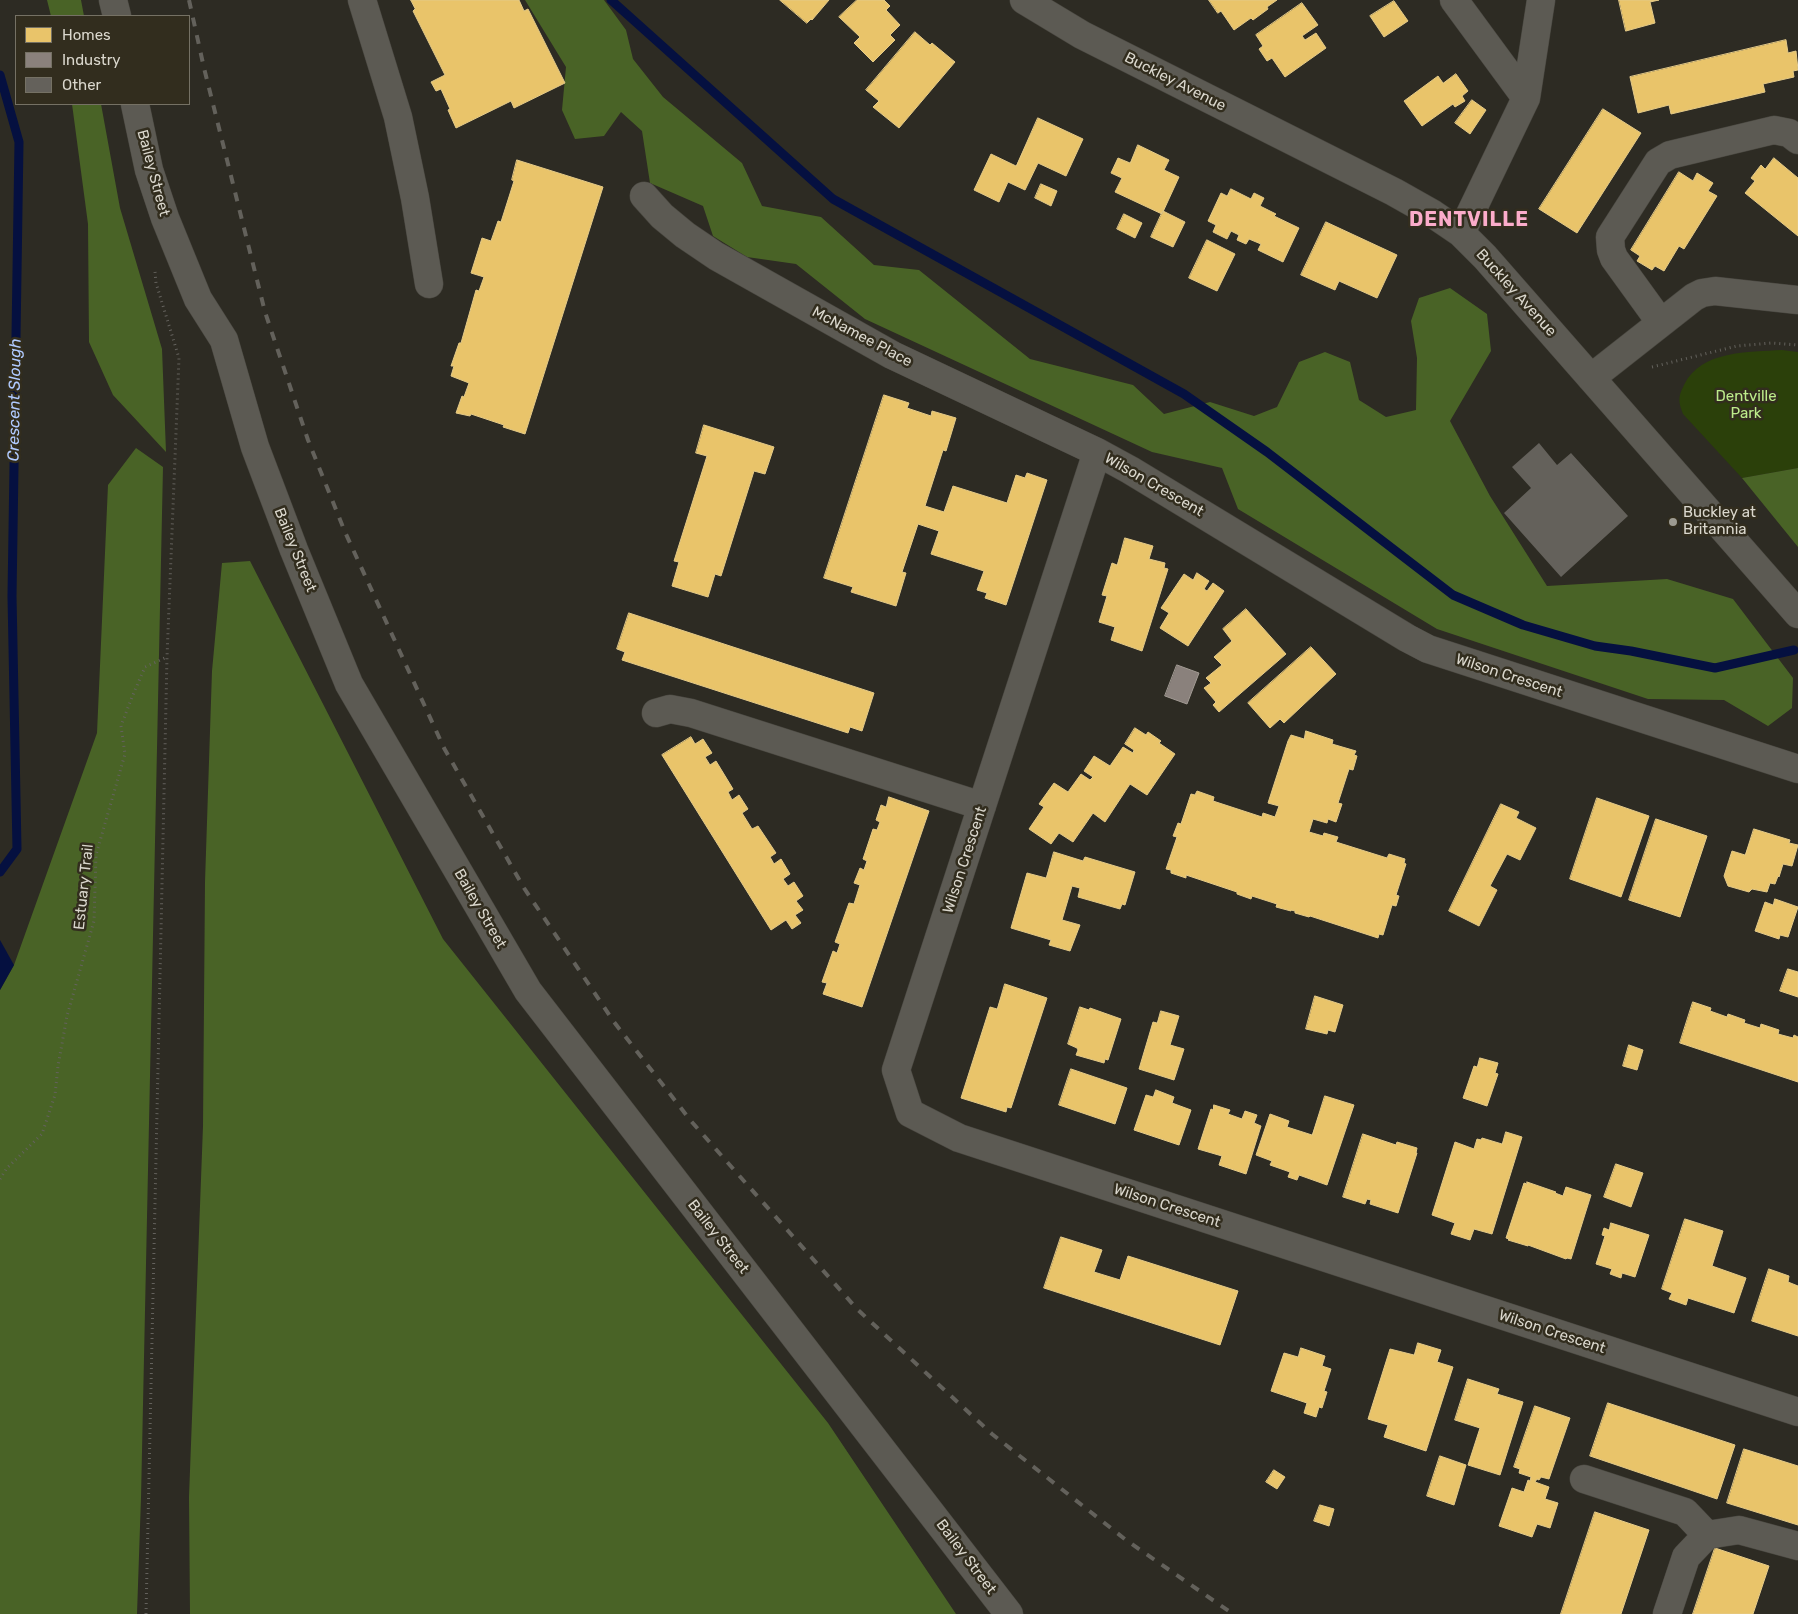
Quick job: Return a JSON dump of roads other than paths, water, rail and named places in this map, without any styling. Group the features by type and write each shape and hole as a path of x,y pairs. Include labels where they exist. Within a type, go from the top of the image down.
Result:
{"street":[{"path":"113,0 117,15"},
{"path":"362,0 398,118 415,198 429,284"},
{"name":"Buckley Avenue","path":"1024,0 1082,35 1394,192 1433,214 1461,233 1485,257 1798,614"},
{"path":"1454,0 1526,98"},
{"path":"1461,233 1526,98 1541,0"},
{"name":"Bailey Street","path":"135,105 150,170 173,238 198,299 224,340 255,447 294,550 349,684 528,990 1009,1614"},
{"path":"1661,323 1614,258 1610,243 1610,237 1658,162 1670,155 1774,130 1789,133 1798,140"},
{"name":"McNamee Place","path":"644,196 662,216 685,235 724,261 892,355 1097,452"},
{"path":"1591,378 1694,297 1702,293 1715,291 1798,300"},
{"name":"Wilson Crescent","path":"1798,769 1428,649 1406,638 1155,484 1097,452 896,1070 910,1113 959,1138 1798,1412"},
{"path":"656,713 670,709 691,713 982,806"},
{"path":"1584,1479 1684,1512 1707,1535"},
{"path":"1667,1614 1686,1557 1707,1535 1739,1530 1798,1546"}],"waterway":[{"path":"611,0 833,199 1184,394 1267,452 1453,595 1523,625 1595,646 1631,651 1715,668 1794,650"},
{"name":"Crescent Slough","path":"0,75 19,142 12,596 17,849 0,872"}],"railway":[{"path":"189,0 204,68 265,312 308,440 345,532 444,748 524,888 614,1022 691,1121 857,1309 992,1434 1126,1540 1233,1614"}],"place":[{"name":"Buckley at Britannia","path":"1673,522"}],"district":[{"name":"DENTVILLE","path":"1469,220"}],"park label":[{"name":"Dentville Park","path":"1746,406"}]}
